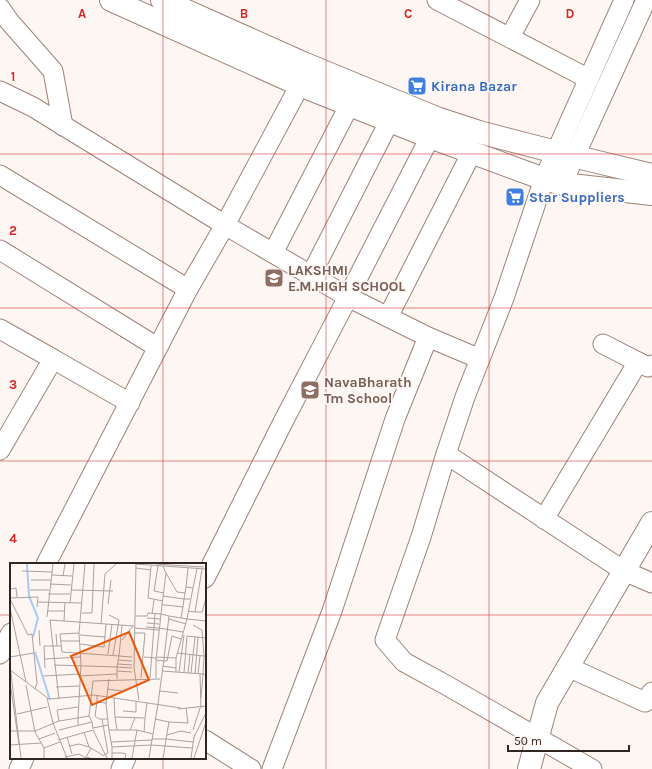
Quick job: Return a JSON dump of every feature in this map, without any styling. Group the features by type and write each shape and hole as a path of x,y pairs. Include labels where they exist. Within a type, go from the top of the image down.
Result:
{"highway":[{"path":"111,0 300,85 349,106 390,120 430,137 553,181 652,194"},
{"path":"162,0 303,63 439,119 479,132 652,175"},
{"path":"528,769 547,703 652,523"}],"street":[{"path":"438,0 465,6 510,37 589,78"},
{"path":"510,37 530,0"},
{"path":"565,154 589,78 624,0"},
{"path":"592,769 404,662 385,640 421,537 465,397 504,298 565,154 646,0"},
{"path":"0,8 9,21 53,70 63,126"},
{"path":"47,563 188,289 225,225 300,85"},
{"path":"0,91 33,107 225,225 348,297 428,336 480,359"},
{"path":"273,253 349,106"},
{"path":"311,275 390,120"},
{"path":"206,576 282,424 430,137"},
{"path":"388,317 472,152"},
{"path":"0,175 188,289"},
{"path":"0,250 158,347"},
{"path":"0,328 130,403"},
{"path":"272,769 332,611 395,419 428,336"},
{"path":"544,519 645,364 604,344"},
{"path":"0,450 53,359"},
{"path":"446,454 624,571 652,583"},
{"path":"568,667 650,700"},
{"path":"206,741 249,768"},
{"path":"19,769 24,759"},
{"path":"121,769 126,759"}],"place":[{"name":"Kirana Bazar","path":"417,86"},
{"name":"Star Suppliers","path":"515,197"},
{"name":"LAKSHMI E.M.HIGH SCHOOL","path":"274,278"},
{"name":"NavaBharath Tm School","path":"310,390"}]}
